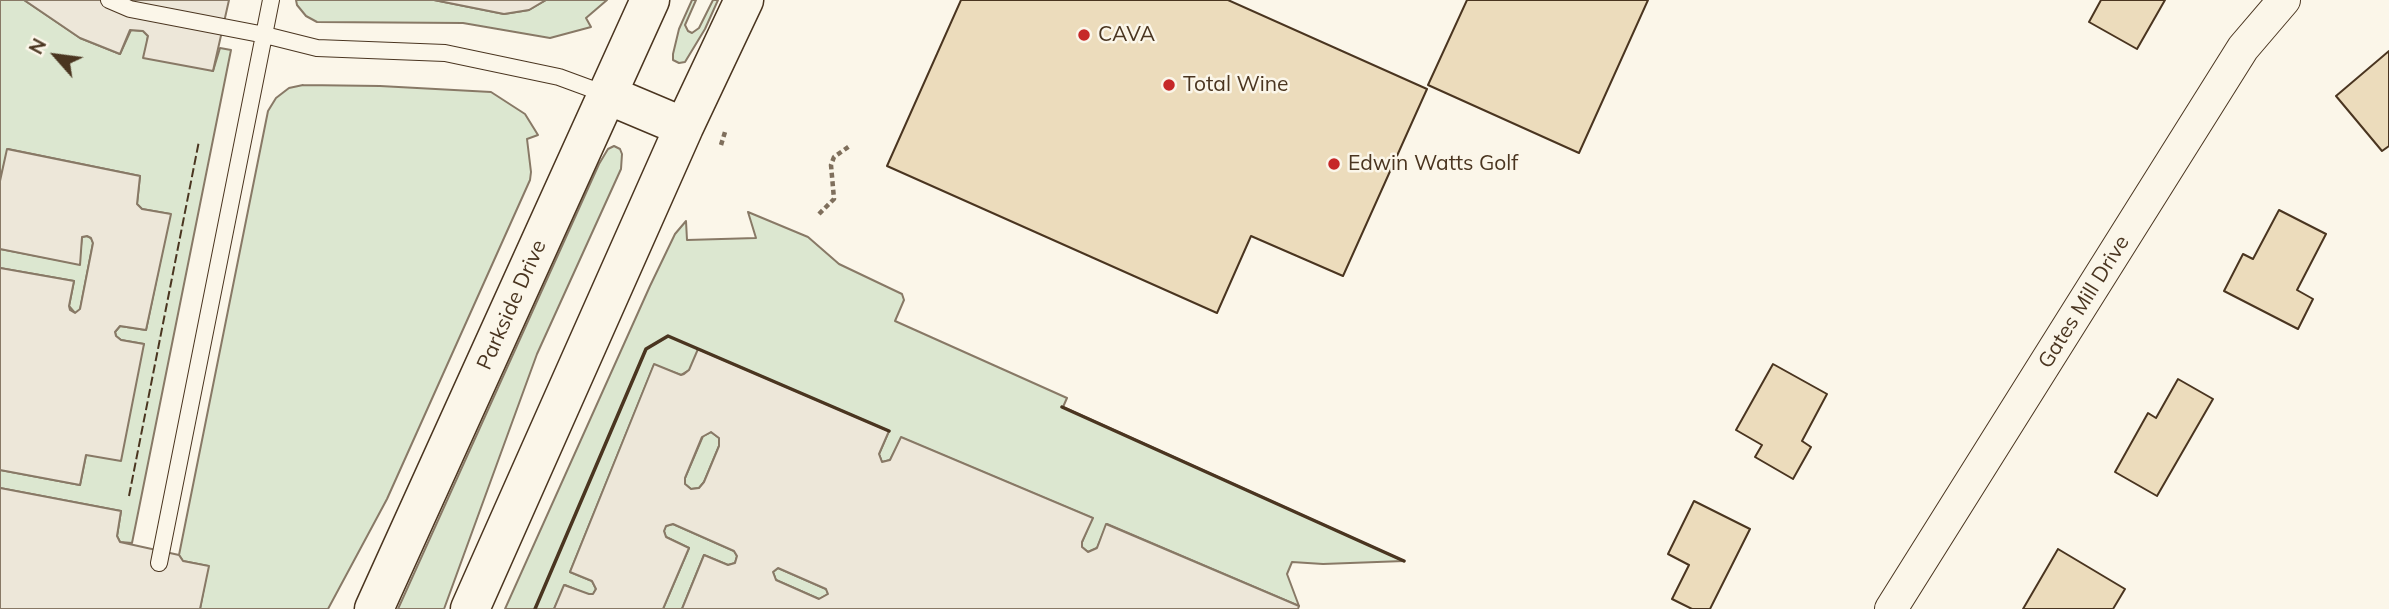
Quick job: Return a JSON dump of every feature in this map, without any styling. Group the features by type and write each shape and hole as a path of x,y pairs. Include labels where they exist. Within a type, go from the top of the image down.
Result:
{"street":[{"name":"Parkside Drive","path":"374,609 650,0"},
{"path":"470,609 684,127 744,0"},
{"name":"Gates Mill Drive","path":"1891,609 2243,48 2284,0"},
{"path":"608,95 684,127"}],"lane":[{"path":"109,0 130,9 265,35 317,48 445,53 559,77 608,95"},
{"path":"159,563 271,0"}],"path":[{"path":"819,214 834,199 831,165 834,157 851,145"}],"green space":[{"path":"0,0 24,0 80,38 120,54 131,30 143,31 148,36 147,42 213,71 220,48 231,50 132,543 120,542 117,536 121,511 0,488 0,470 80,485 86,455 144,344 121,340 115,332 120,326 146,330 170,214 142,209 137,204 140,176 8,149 0,181"},
{"path":"296,0 434,0 504,14 529,10 546,0 607,0 586,18 591,27 550,38 463,23 317,22 306,16"},
{"path":"692,0 696,0 685,25 692,33 699,28 713,0 718,0 705,29 685,62 679,63 673,60 673,54 679,29"},
{"path":"303,85 491,92 525,114 538,135 527,139 530,180 387,499 328,609 200,609 208,566 183,561 179,555 268,111 276,98 289,88"},
{"path":"614,146 620,149 622,154 621,169 537,354 444,609 398,609 599,164 608,149"},
{"path":"748,212 808,237 839,264 902,294 904,300 895,321 1067,398 1063,407 1404,561 1323,564 1292,562 1287,574 1299,606 1107,524 1097,548 1088,552 1082,547 1082,542 1092,518 902,438 890,460 882,462 879,454 889,431 689,370 681,375 654,365 570,572 592,581 596,589 593,594 589,595 565,585 554,609 505,609 675,234 686,221 687,240 756,238"},
{"path":"87,236 93,243 80,310 75,313 69,306 74,281 0,268 0,249 79,264 82,237"},
{"path":"711,432 719,438 719,446 704,482 699,488 691,489 685,484 685,478 703,436"},
{"path":"673,524 734,551 737,556 735,563 728,565 704,555 682,609 663,609 689,548 666,537 666,526"},
{"path":"778,568 826,589 828,594 819,599 776,580 773,572"}],"shaded area":[{"path":"24,0 229,0 213,71 143,58 148,36 143,31 130,30 120,54 80,38"},
{"path":"434,0 546,0 529,10 504,14"},
{"path":"7,149 140,176 137,204 142,209 171,214 146,330 120,326 115,332 121,340 144,344 121,461 86,455 80,485 0,470 0,268 74,281 69,306 75,313 80,309 93,243 91,238 82,237 80,265 0,249 0,181"},
{"path":"698,349 889,431 879,454 882,462 890,460 901,437 1093,518 1082,542 1082,547 1088,552 1097,548 1106,524 1299,606 1298,609 682,609 704,555 728,565 735,563 737,556 734,551 673,524 666,526 666,537 689,548 663,609 554,609 564,585 589,594 593,594 596,589 592,581 570,572 654,364 681,375 689,370","holes":["711,432 719,438 719,446 704,482 699,488 691,489 685,484 685,478 702,437","778,568 826,589 828,594 819,599 776,580 773,572"]},
{"path":"0,488 121,511 117,536 120,542 179,555 183,561 209,566 200,609 0,609"}],"building":[{"path":"961,0 1228,0 1427,89 1343,276 1251,236 1217,313 887,166"},
{"path":"1467,0 1648,0 1579,153 1428,85"},
{"path":"2101,0 2165,0 2137,49 2089,22"},
{"path":"2389,51 2389,146 2382,151 2336,96"},
{"path":"2279,210 2326,234 2297,290 2313,299 2298,329 2224,291 2243,254 2253,259"},
{"path":"1773,364 1827,394 1802,441 1811,447 1793,479 1755,457 1762,445 1736,430"},
{"path":"2178,379 2213,399 2157,496 2115,472 2148,413 2156,418"},
{"path":"1694,501 1750,529 1710,609 1692,609 1672,599 1689,565 1668,554"},
{"path":"2058,549 2125,589 2113,609 2023,609"}],"fence":[{"path":"129,496 199,141"}],"wall":[{"path":"535,609 646,349 668,336 889,431"},
{"path":"1062,407 1404,561"}],"place":[{"name":"CAVA","path":"1084,35"},
{"name":"Total Wine","path":"1169,85"},
{"name":"Edwin Watts Golf","path":"1334,164"}]}
